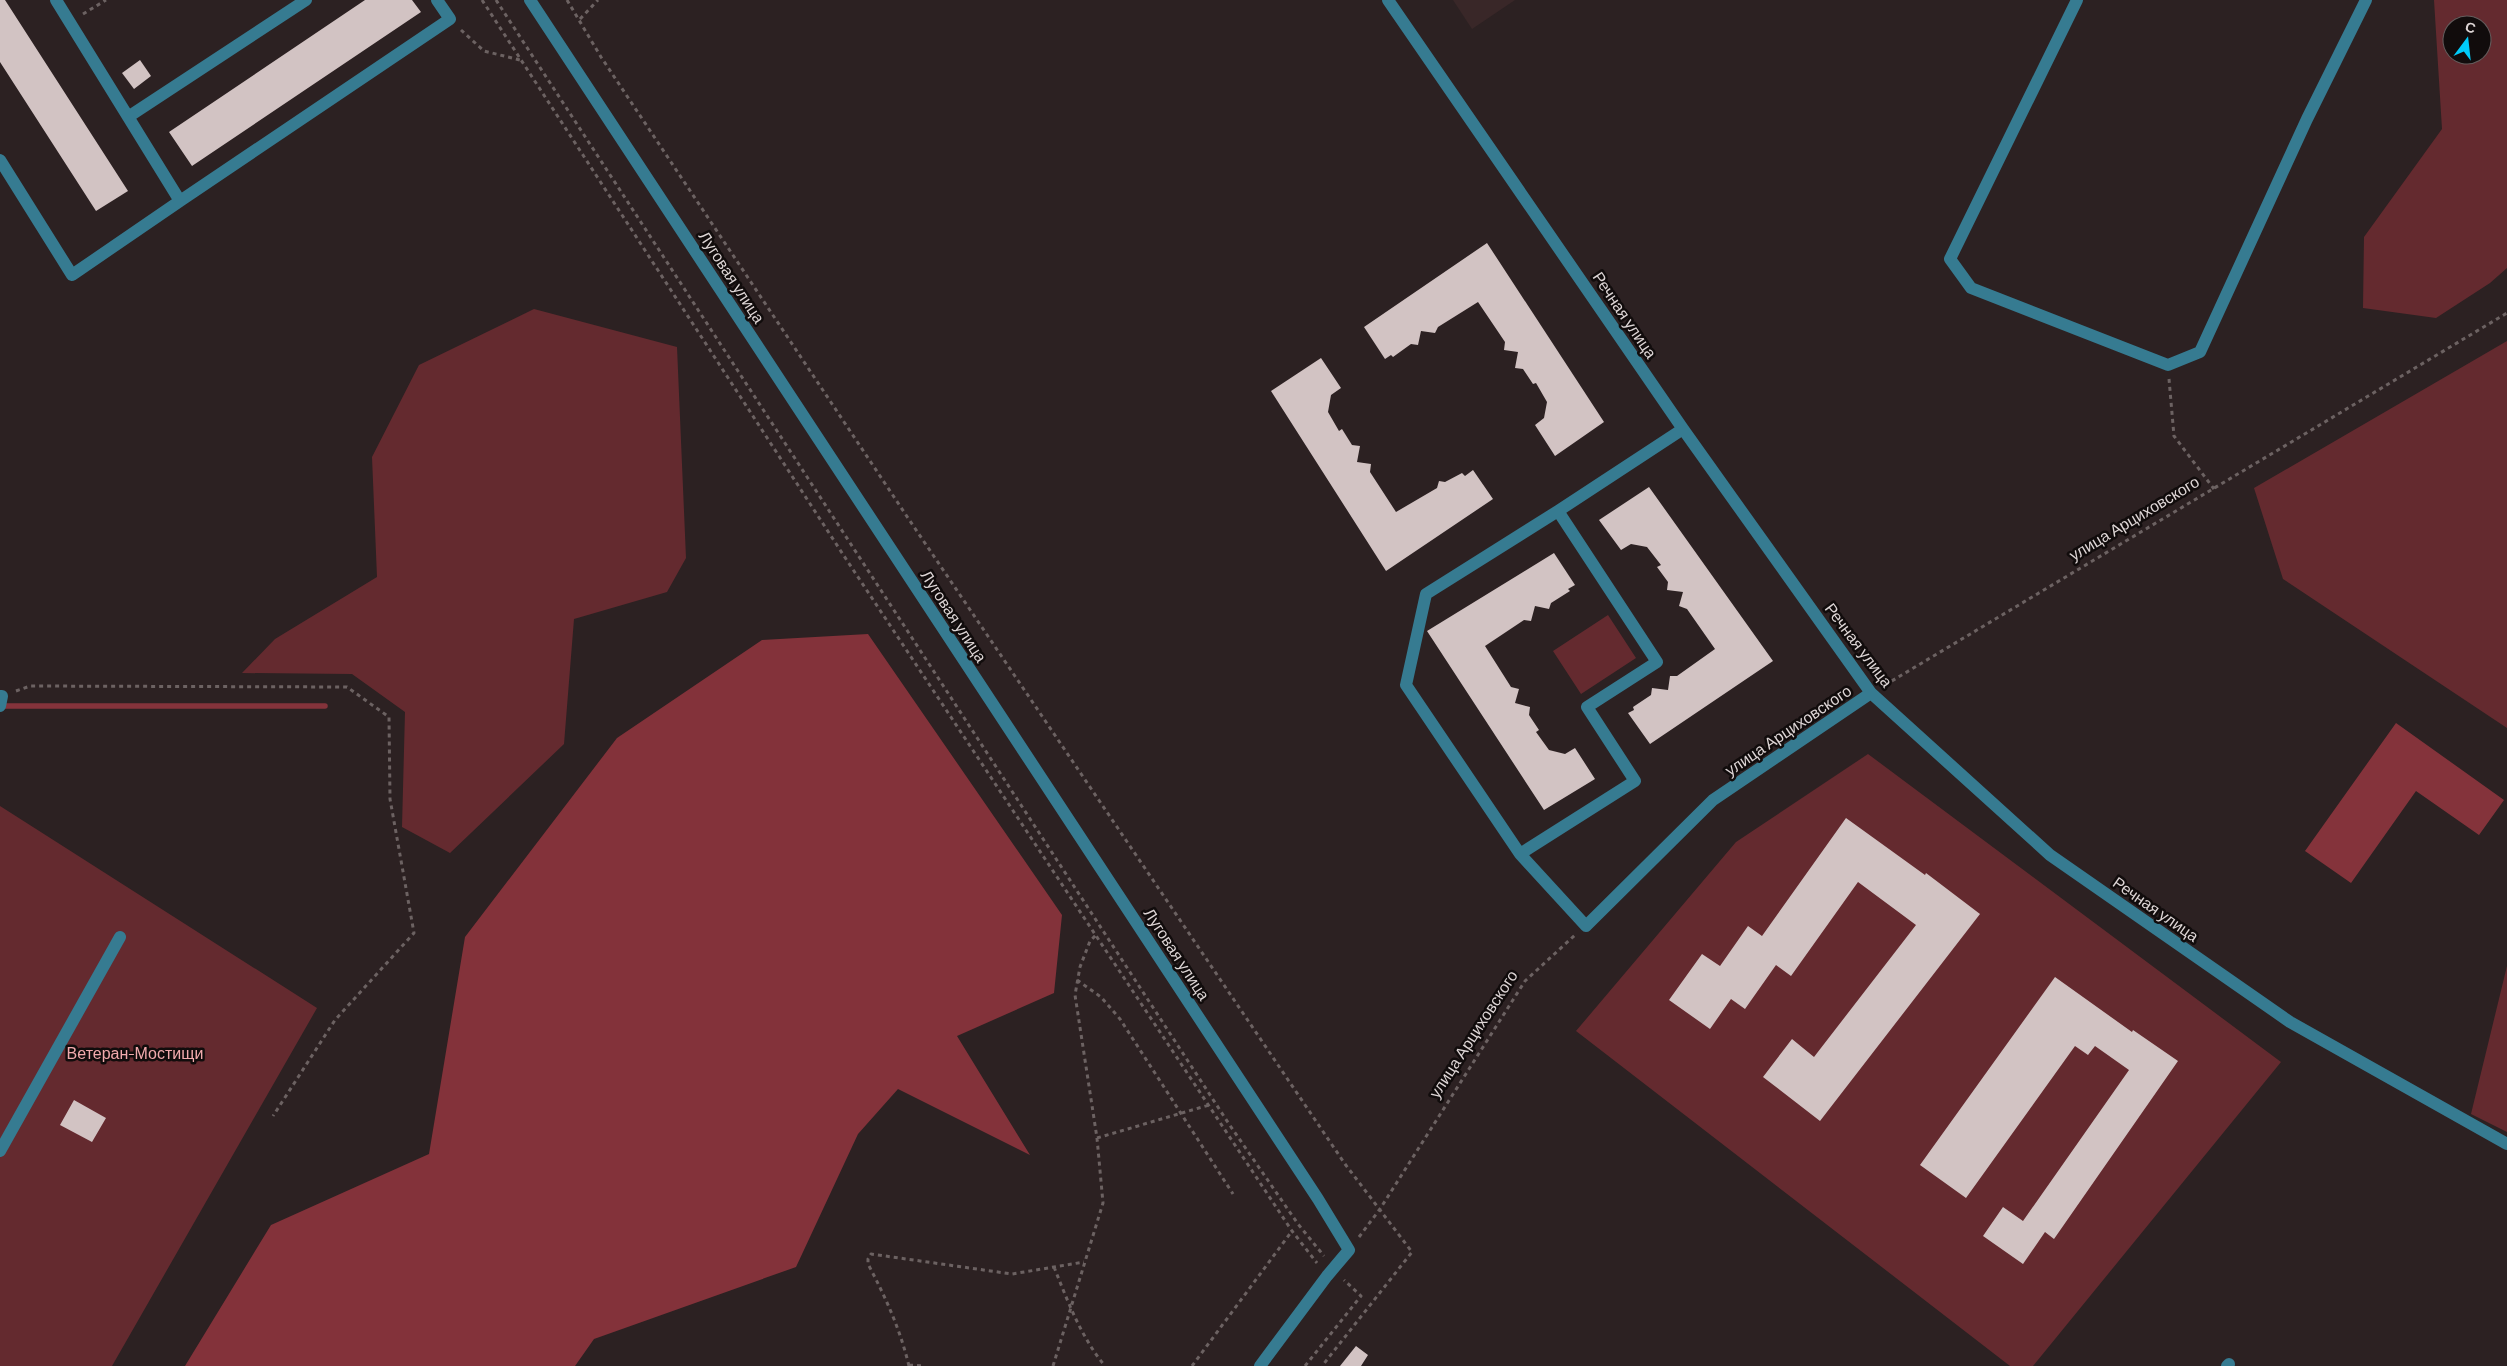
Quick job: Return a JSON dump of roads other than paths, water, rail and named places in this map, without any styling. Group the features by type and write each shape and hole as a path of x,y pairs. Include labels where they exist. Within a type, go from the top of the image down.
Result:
{"street":[{"path":"56,0 180,201"},
{"path":"128,117 306,0"},
{"path":"0,160 72,275 450,19 437,0"},
{"name":"Луговая улица","path":"530,0 1318,1198 1350,1250 1330,1272 1260,1366"},
{"name":"Речная улица","path":"1388,0 1683,429 1871,693 2050,855 2290,1022 2507,1144"},
{"path":"2077,0 1950,260 1972,288 2168,365 2200,352 2307,119 2366,0"},
{"path":"1558,511 1657,662 1587,707 1636,781 1520,854 1406,685 1426,594 1683,429"},
{"name":"улица Арциховского","path":"1520,854 1586,926 1713,800 1871,693"},
{"path":"0,1151 120,936"}],"waterway":[{"path":"0,706 325,706"}],"park label":[{"name":"Ветеран-Мостищи","path":"135,1053"}]}
